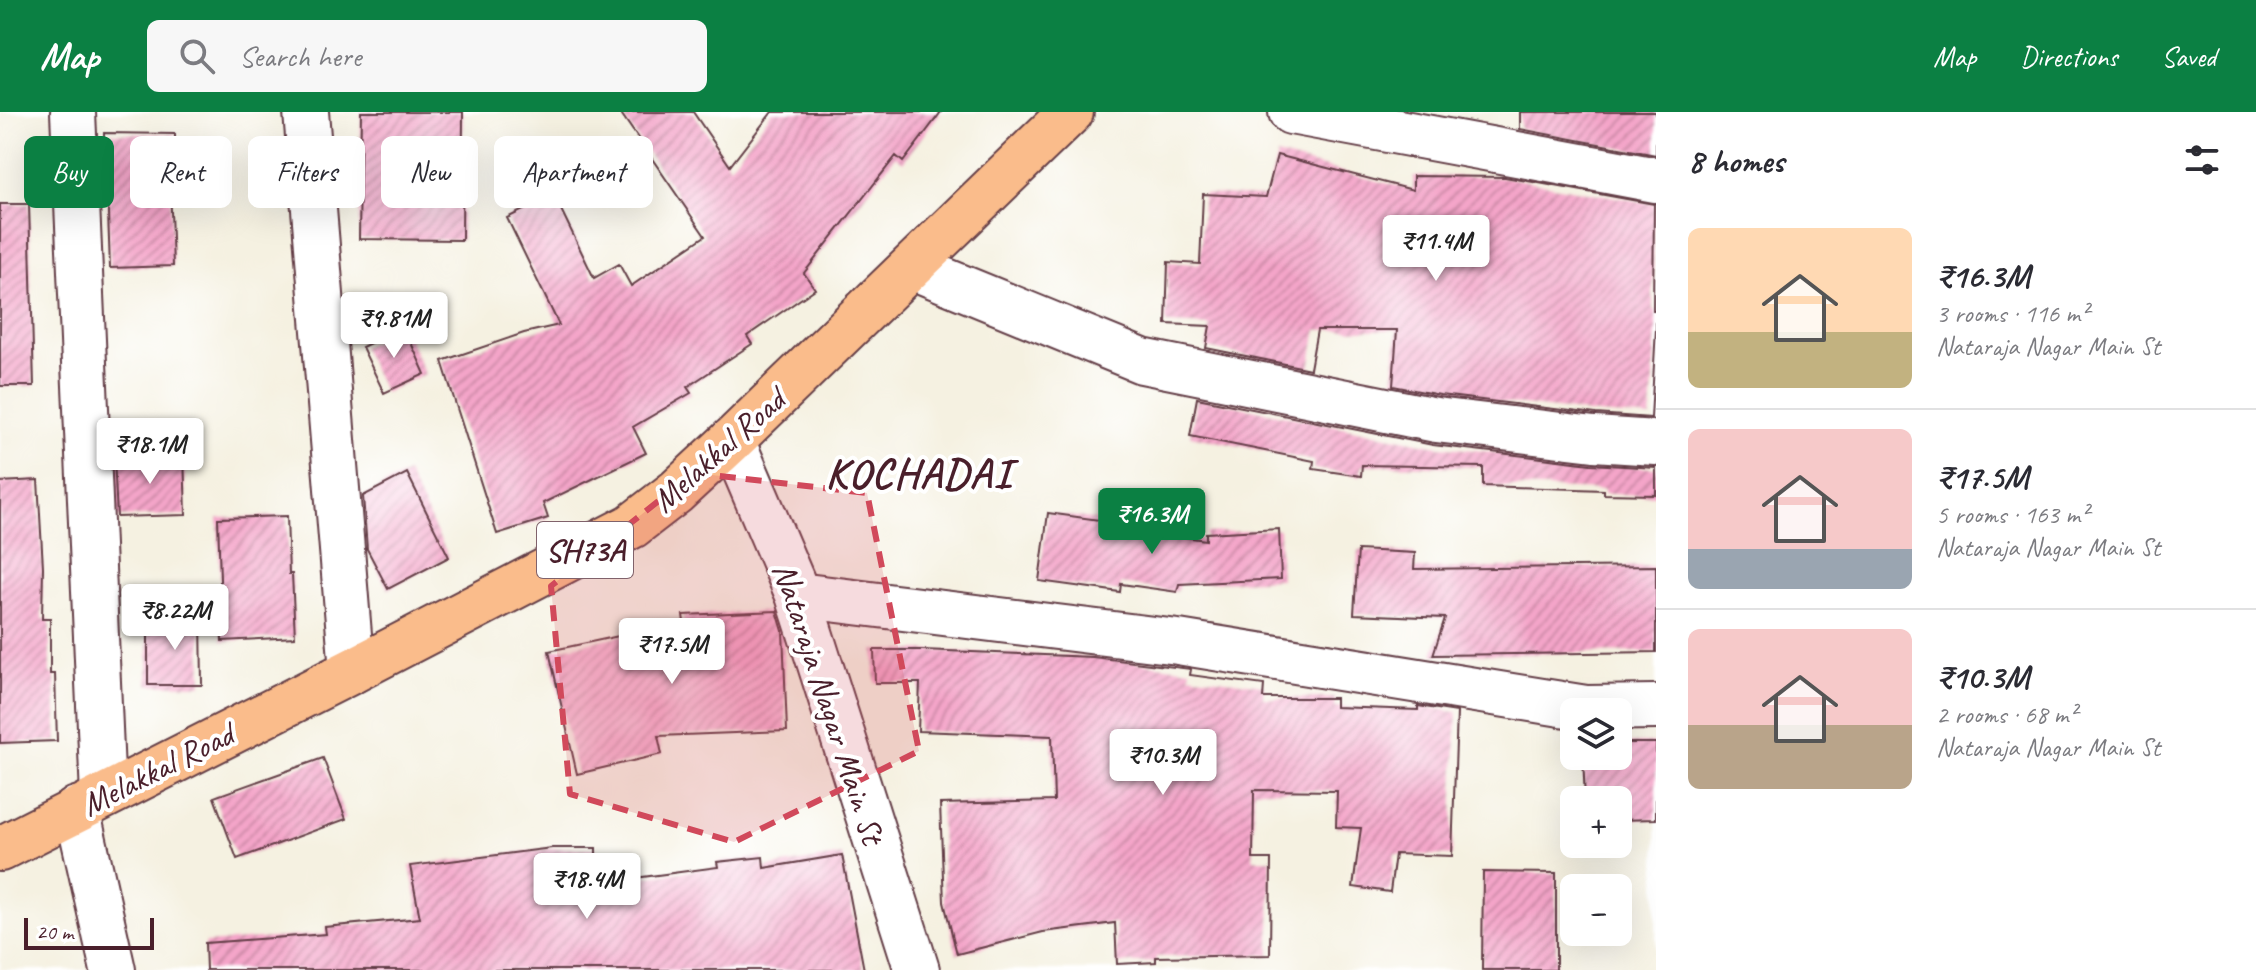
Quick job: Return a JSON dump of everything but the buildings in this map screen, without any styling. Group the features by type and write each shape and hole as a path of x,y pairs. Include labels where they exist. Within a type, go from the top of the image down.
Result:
{"main road":[{"name":"Melakkal Road","path":"0,849 632,526 676,492 732,440 1071,112"}],"street":[{"path":"73,112 90,802 113,970"},
{"path":"306,112 352,671"},
{"path":"1291,112 1656,180"},
{"path":"912,267 1142,361 1436,420 1594,439 1656,443"},
{"name":"Nataraja Nagar Main St","path":"732,440 798,595 917,970"},
{"path":"798,595 1178,642 1586,708 1656,707"}],"highlighted area":[{"path":"694,473 867,493 919,751 734,842 570,794 551,586"}],"district":[{"name":"KOCHADAI","path":"919,473"}]}
